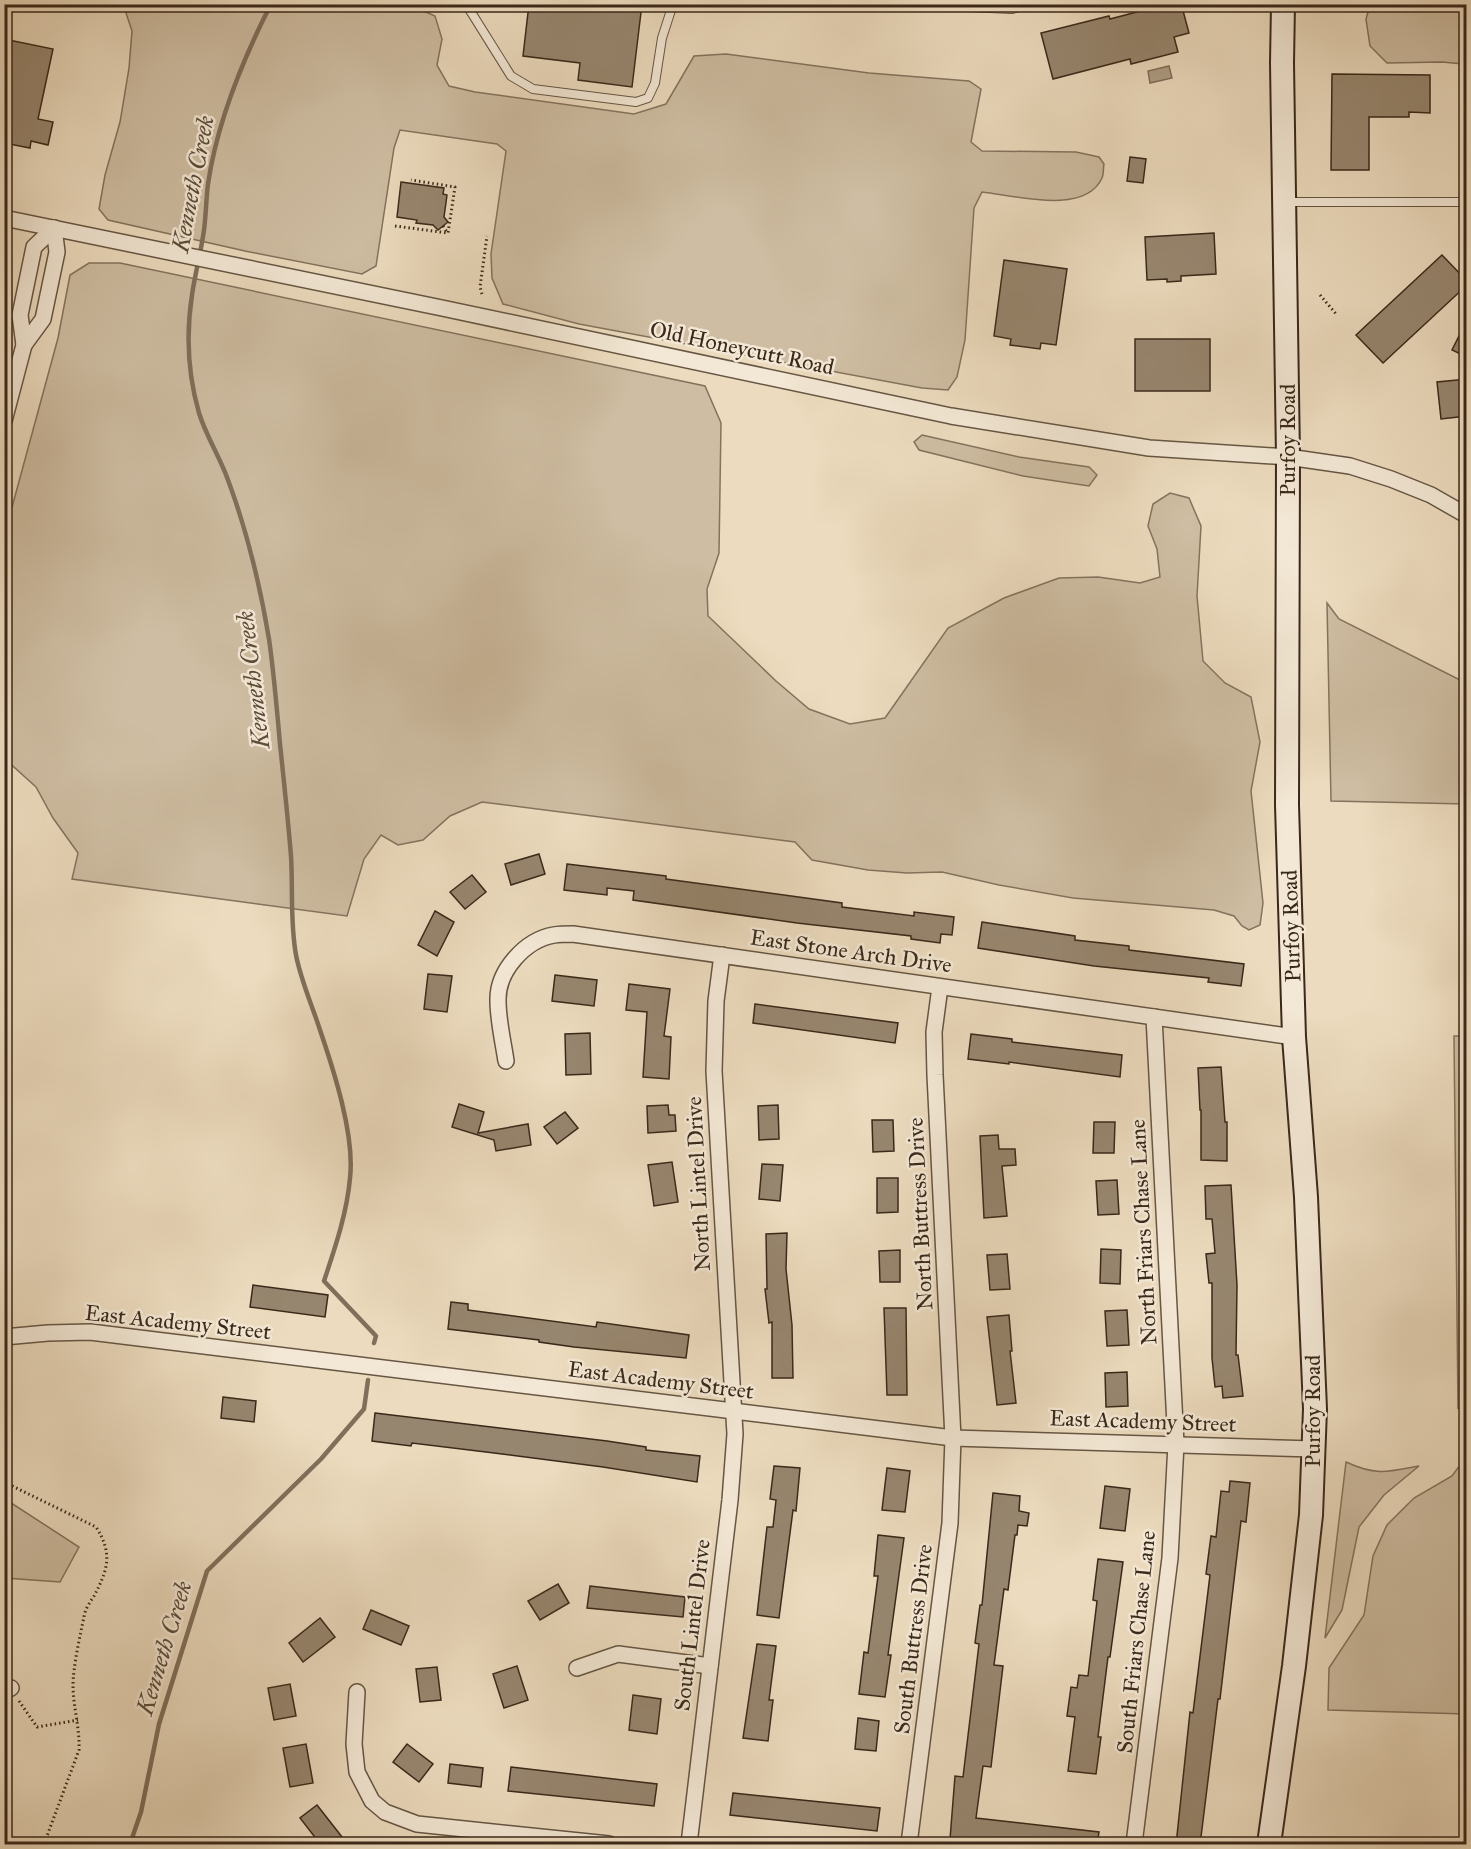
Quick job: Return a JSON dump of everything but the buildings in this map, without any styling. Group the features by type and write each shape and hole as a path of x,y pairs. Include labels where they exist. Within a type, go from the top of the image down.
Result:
{"street":[{"name":"Purfoy Road","path":"1269,1845 1294,1666 1311,1515 1315,1408 1306,1197 1294,1037 1287,805 1288,457 1283,4"},
{"name":"Old Honeycutt Road","path":"4,218 473,314 951,416 1149,448 1288,457 1350,466 1431,495 1467,515"},
{"path":"24,345 20,315 34,247 54,228"},
{"path":"4,421 10,376 24,345 43,319 57,252 54,228"},
{"name":"East Stone Arch Drive","path":"506,1061 497,1000 500,987 511,964 521,951 537,941 553,935 573,934 1294,1037"},
{"name":"North Lintel Drive","path":"722,955 716,1001 714,1071 734,1411"},
{"name":"North Buttress Drive","path":"940,987 934,1032 935,1075 953,1438"},
{"name":"North Friars Chase Lane","path":"1154,1017 1176,1444"},
{"name":"East Academy Street","path":"4,1337 90,1332 953,1438 1314,1449"},
{"name":"South Lintel Drive","path":"688,1845 730,1500 735,1434 734,1411"},
{"name":"South Buttress Drive","path":"909,1845 950,1523 953,1438"},
{"name":"South Friars Chase Lane","path":"1134,1845 1170,1558 1176,1444"},
{"path":"577,1668 618,1654 710,1666"},
{"path":"357,1692 354,1744 357,1772 372,1801 385,1812 417,1824 609,1845"}],"lane":[{"path":"466,4 511,76 532,89 636,102 648,98 655,83 662,38 673,4"},
{"path":"968,7 1012,9 1029,4"},
{"path":"1284,202 1467,202"}],"path":[{"path":"411,180 455,187 448,233"},
{"path":"395,226 448,233"},
{"path":"443,226 448,233"},
{"path":"482,294 480,287 487,236"},
{"path":"1320,295 1337,315"},
{"path":"4,1482 96,1527 103,1537 108,1552 103,1579 84,1613 73,1685 79,1750 44,1845"},
{"path":"28,1715 37,1727 78,1720"}],"shaded area":[{"path":"110,4 410,5 435,16 442,39 437,65 449,86 475,92 634,114 666,104 694,56 726,54 869,73 969,81 981,89 971,142 982,151 1076,152 1099,157 1104,164 1103,175 1093,190 1080,197 1065,200 1029,199 982,192 974,208 965,340 957,377 948,390 922,388 579,324 503,304 492,278 491,254 506,151 497,144 400,130 394,148 376,266 362,274 245,251 108,220 99,209 105,175 120,122 129,68 132,31 125,10 115,9"},
{"path":"1370,5 1466,5 1466,62 1463,64 1387,63 1370,46 1366,19"},
{"path":"1169,66 1172,78 1150,83 1148,71"},
{"path":"89,263 120,263 705,386 721,423 719,553 707,589 708,616 809,709 850,724 885,718 948,628 1004,598 1059,578 1098,577 1140,583 1160,577 1157,549 1148,526 1153,504 1170,493 1189,498 1201,526 1197,596 1203,661 1225,683 1251,697 1260,742 1251,791 1263,903 1260,925 1249,930 1242,926 1234,916 1214,910 1073,898 942,872 907,873 868,870 812,860 795,842 482,802 450,816 423,840 398,845 381,835 364,859 347,916 72,879 78,853 53,818 36,787 5,759 5,533 58,338 70,275"},
{"path":"922,435 1019,457 1089,467 1097,475 1089,486 1023,476 919,450 914,442"},
{"path":"1327,603 1339,619 1466,683 1466,804 1331,801"},
{"path":"1454,1036 1466,1036 1466,1390 1458,1409"},
{"path":"1466,1457 1466,1714 1328,1710 1329,1668 1364,1615 1373,1556 1387,1525 1414,1498 1452,1476"},
{"path":"1346,1462 1374,1471 1419,1466 1384,1495 1359,1527 1342,1610 1325,1638"},
{"path":"5,1499 79,1547 60,1582 5,1578"}],"waterway":[{"name":"Kenneth Creek","path":"271,4 232,92 212,161 204,230 190,310 189,354 192,384 199,413 235,499 247,538 261,599 269,639 287,814 296,955 337,1084 349,1143 351,1161 346,1204 324,1281 376,1336 374,1343"},
{"name":"Kenneth Creek","path":"130,1844 141,1812 159,1724 207,1571 321,1459 364,1409 368,1380"}]}
